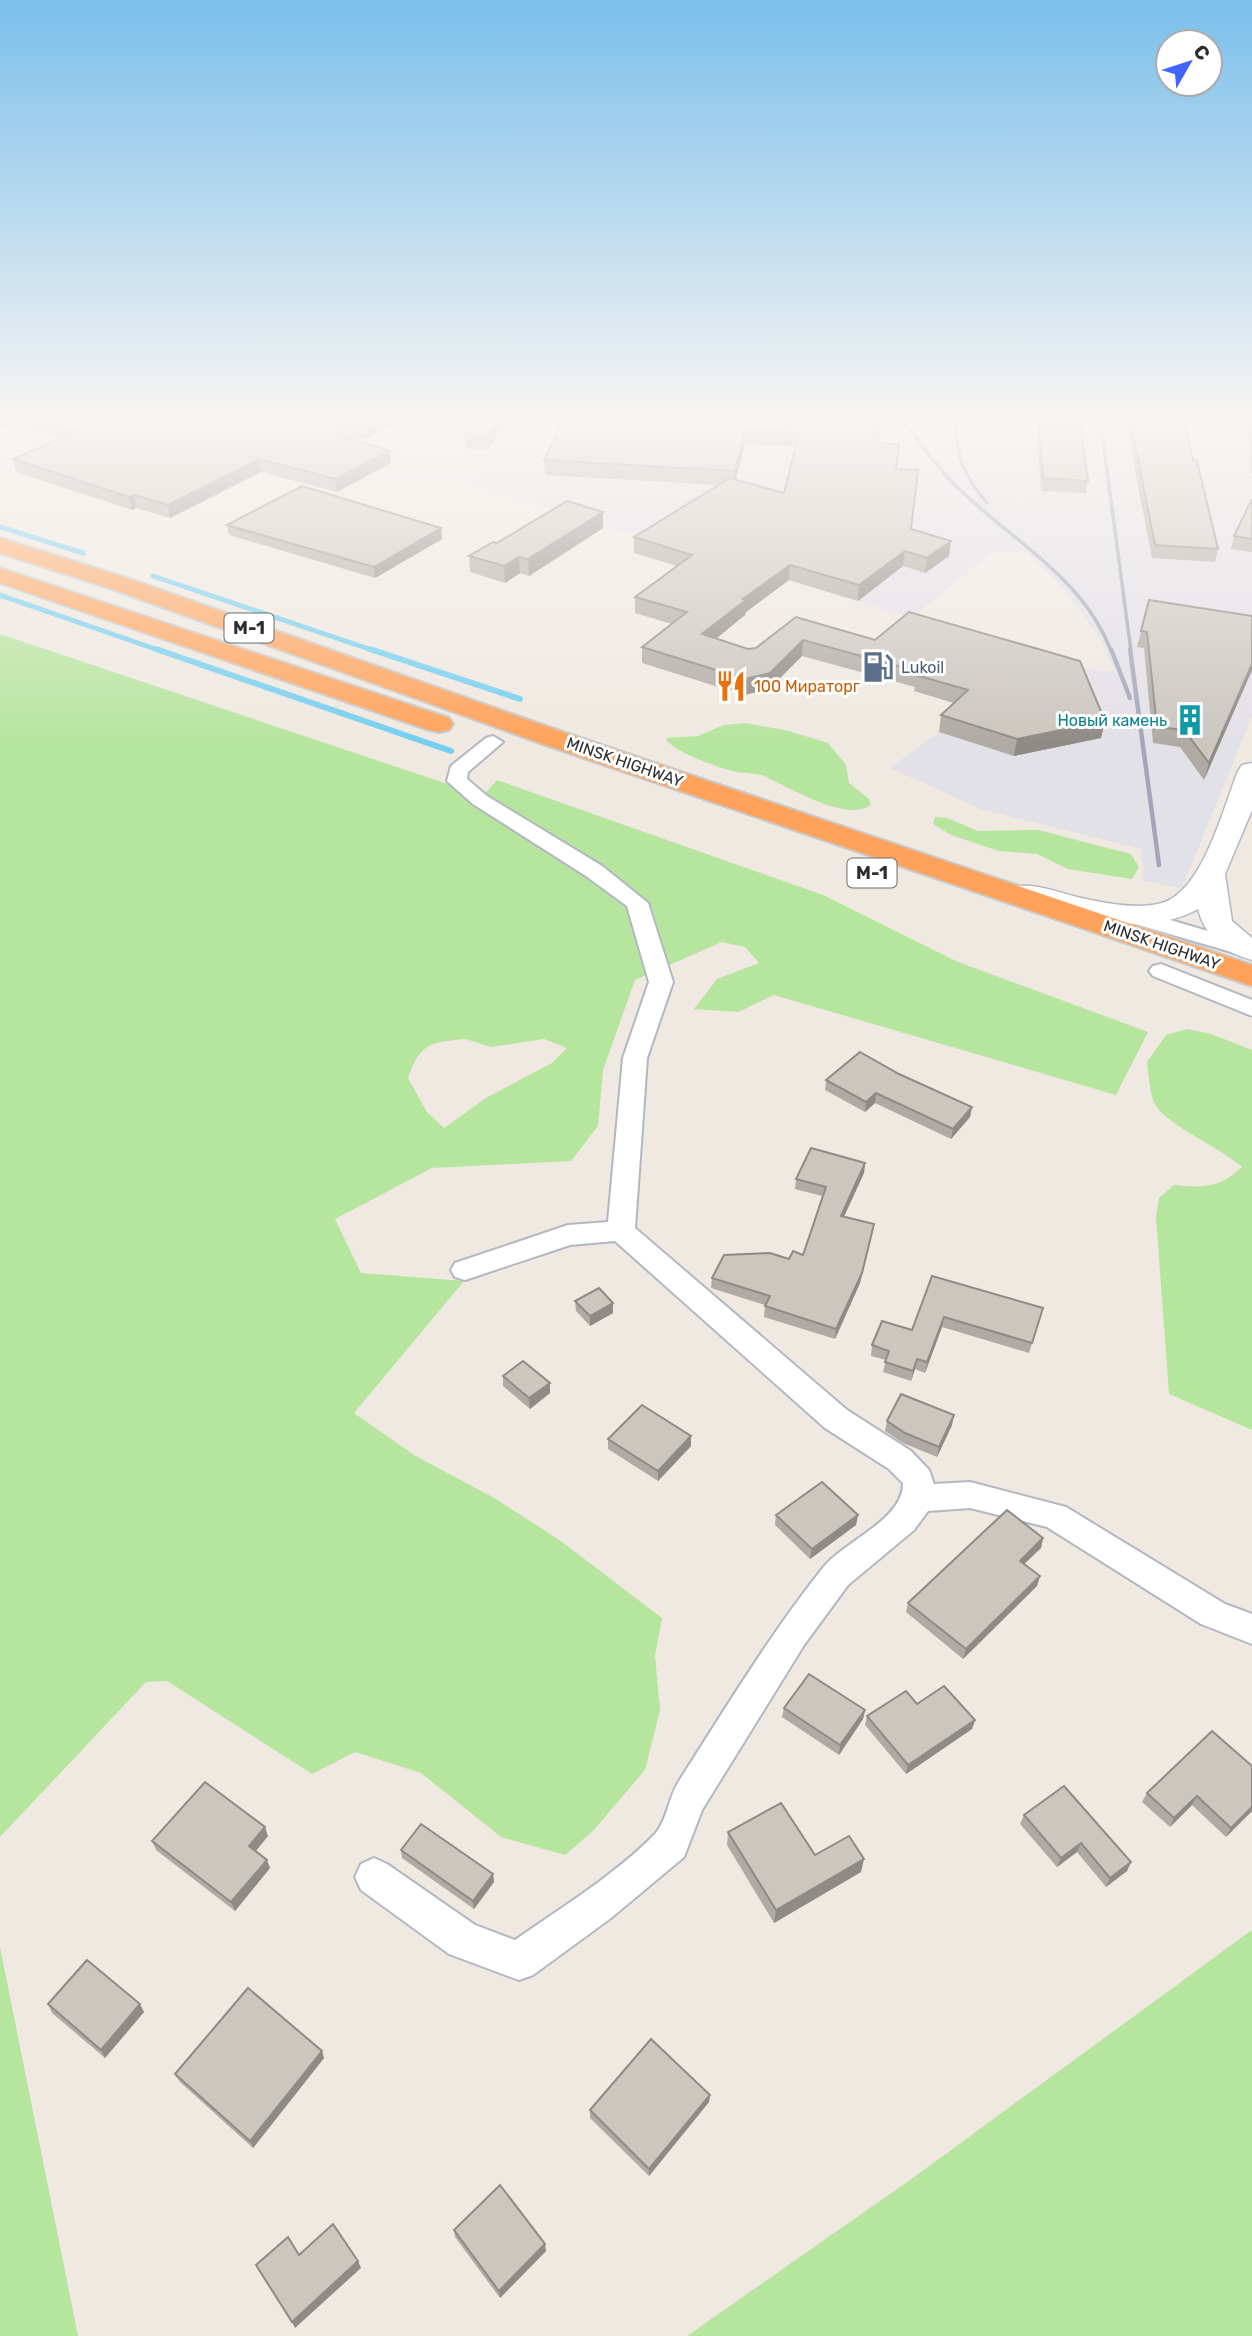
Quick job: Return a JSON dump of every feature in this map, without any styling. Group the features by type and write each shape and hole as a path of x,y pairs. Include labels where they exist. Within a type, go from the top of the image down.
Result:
{"highway":[{"name":"MINSK HIGHWAY","path":"0,545 127,586 550,737 1252,976"},
{"name":"MINSK HIGHWAY","path":"0,575 1252,1003"}],"main road":[{"path":"989,887 1126,914 1154,915 1175,910 1192,900 1210,874 1252,771"},
{"path":"1210,874 1212,908 1218,925 1228,938 1252,950"}],"street":[{"path":"493,742 458,770 457,781 480,800 594,871 638,903 661,982 635,1058 621,1231"},
{"path":"1126,914 1252,950"},
{"path":"1161,971 1252,1009"},
{"path":"374,1877 463,1940 519,1961 531,1953 598,1905 671,1844 687,1801 792,1634 836,1575 903,1521 919,1498 918,1479 900,1460 836,1419 621,1231 568,1236 465,1270"},
{"path":"919,1498 970,1495 1055,1516 1213,1614 1252,1629"}],"shaded area":[{"path":"610,527 1252,527 1252,716 1182,888 1144,881 1141,849 981,809 890,768 939,732 965,707 914,691 953,656 910,617","holes":["993,552 1026,552 1065,590 1101,640 1115,671 1097,671 912,617"]}],"green space":[{"path":"0,634 483,796 497,780 823,895 958,962 1148,1032 1116,1095 774,995 738,1012 694,1009 717,979 759,963 745,947 722,942 635,980 603,1070 598,1126 571,1161 432,1168 335,1219 361,1273 464,1281 354,1413 414,1455 494,1498 558,1539 662,1618 655,1656 660,1710 645,1770 593,1831 565,1855 501,1837 421,1773 355,1752 312,1774 167,1681 146,1682 0,1837","holes":["466,1039 491,1047 544,1039 567,1048 552,1063 486,1098 444,1128 427,1112 408,1078 417,1058 428,1046 444,1041"]},
{"path":"745,723 789,731 828,743 846,765 849,783 869,799 871,805 847,810 833,807 764,776 732,771 695,758 676,748 666,738 698,736 724,725"},
{"path":"935,817 947,818 978,831 1038,830 1131,854 1139,867 1132,879 1068,869 1037,854 999,851 951,835 933,824"},
{"path":"1187,1029 1211,1034 1252,1050 1252,1430 1169,1394 1156,1217 1159,1198 1174,1185 1219,1183 1242,1167 1172,1121 1154,1101 1147,1062 1166,1035"},
{"path":"1252,1930 1252,2336 687,2336 910,2180"},
{"path":"0,1947 78,2336 0,2336"}],"building":[{"path":"234,527 441,528 374,567"},
{"path":"524,527 579,527 528,559 519,557 504,566 469,556 493,542 497,543"},
{"path":"650,527 911,527 951,541 927,558 905,551 859,585 790,565 743,599 746,600 702,634 748,649 756,648 796,617 875,640 909,612 1080,661 1105,721 1017,739 941,715 968,690 916,675 920,672 803,640 770,673 745,679 642,647 687,612 635,597 692,555 634,537"},
{"path":"1151,527 1213,527 1218,549 1155,545"},
{"path":"1238,527 1252,527 1252,539 1234,536"},
{"path":"1149,600 1252,616 1252,664 1209,763 1184,730 1157,727 1147,632 1141,631"},
{"path":"860,1052 899,1074 972,1107 953,1129 876,1093 866,1102 826,1080"},
{"path":"811,1148 865,1163 841,1216 874,1224 862,1273 836,1329 765,1306 770,1296 712,1278 724,1255 770,1253 789,1259 793,1251 803,1255 826,1187 796,1179"},
{"path":"932,1276 1043,1308 1032,1343 944,1317 927,1362 917,1359 913,1371 885,1362 889,1351 872,1345 882,1321 912,1330"},
{"path":"599,1288 613,1303 590,1316 575,1301"},
{"path":"523,1361 550,1383 529,1398 503,1376"},
{"path":"901,1394 954,1415 939,1447 905,1433 887,1421"},
{"path":"642,1405 691,1436 658,1471 608,1439"},
{"path":"822,1482 858,1515 812,1549 776,1515"},
{"path":"1007,1510 1043,1538 1020,1561 1040,1576 966,1649 908,1603"},
{"path":"809,1674 865,1710 840,1745 784,1708"},
{"path":"944,1686 975,1720 908,1765 867,1716 906,1691 917,1704"},
{"path":"1212,1731 1252,1766 1252,1807 1231,1828 1197,1796 1174,1818 1147,1793"},
{"path":"205,1782 265,1827 249,1846 267,1860 231,1902 152,1841"},
{"path":"1064,1786 1131,1862 1110,1878 1081,1843 1061,1858 1024,1815"},
{"path":"781,1803 815,1855 849,1836 864,1859 776,1910 728,1832"},
{"path":"421,1824 493,1874 473,1901 401,1850"},
{"path":"87,1960 140,2004 101,2050 48,2004"},
{"path":"248,1988 322,2051 250,2141 175,2074"},
{"path":"651,2039 710,2095 649,2169 590,2110"},
{"path":"500,2185 545,2244 499,2291 454,2230"},
{"path":"333,2224 358,2261 292,2322 256,2265 288,2237 299,2255"}],"waterway":[{"path":"0,527 83,553"},
{"path":"153,576 375,651"},
{"path":"0,595 161,651"},
{"path":"156,649 451,751"},
{"path":"370,649 520,699"}],"railway":[{"path":"1003,527 1062,578 1098,624 1111,651"},
{"path":"1115,527 1131,651"},
{"path":"1111,649 1130,698"},
{"path":"1130,649 1159,865"}],"place":[{"name":"Lukoil","path":"878,667"},
{"name":"100 Мираторг","path":"731,686"},
{"name":"Новый камень","path":"1190,720"}]}
